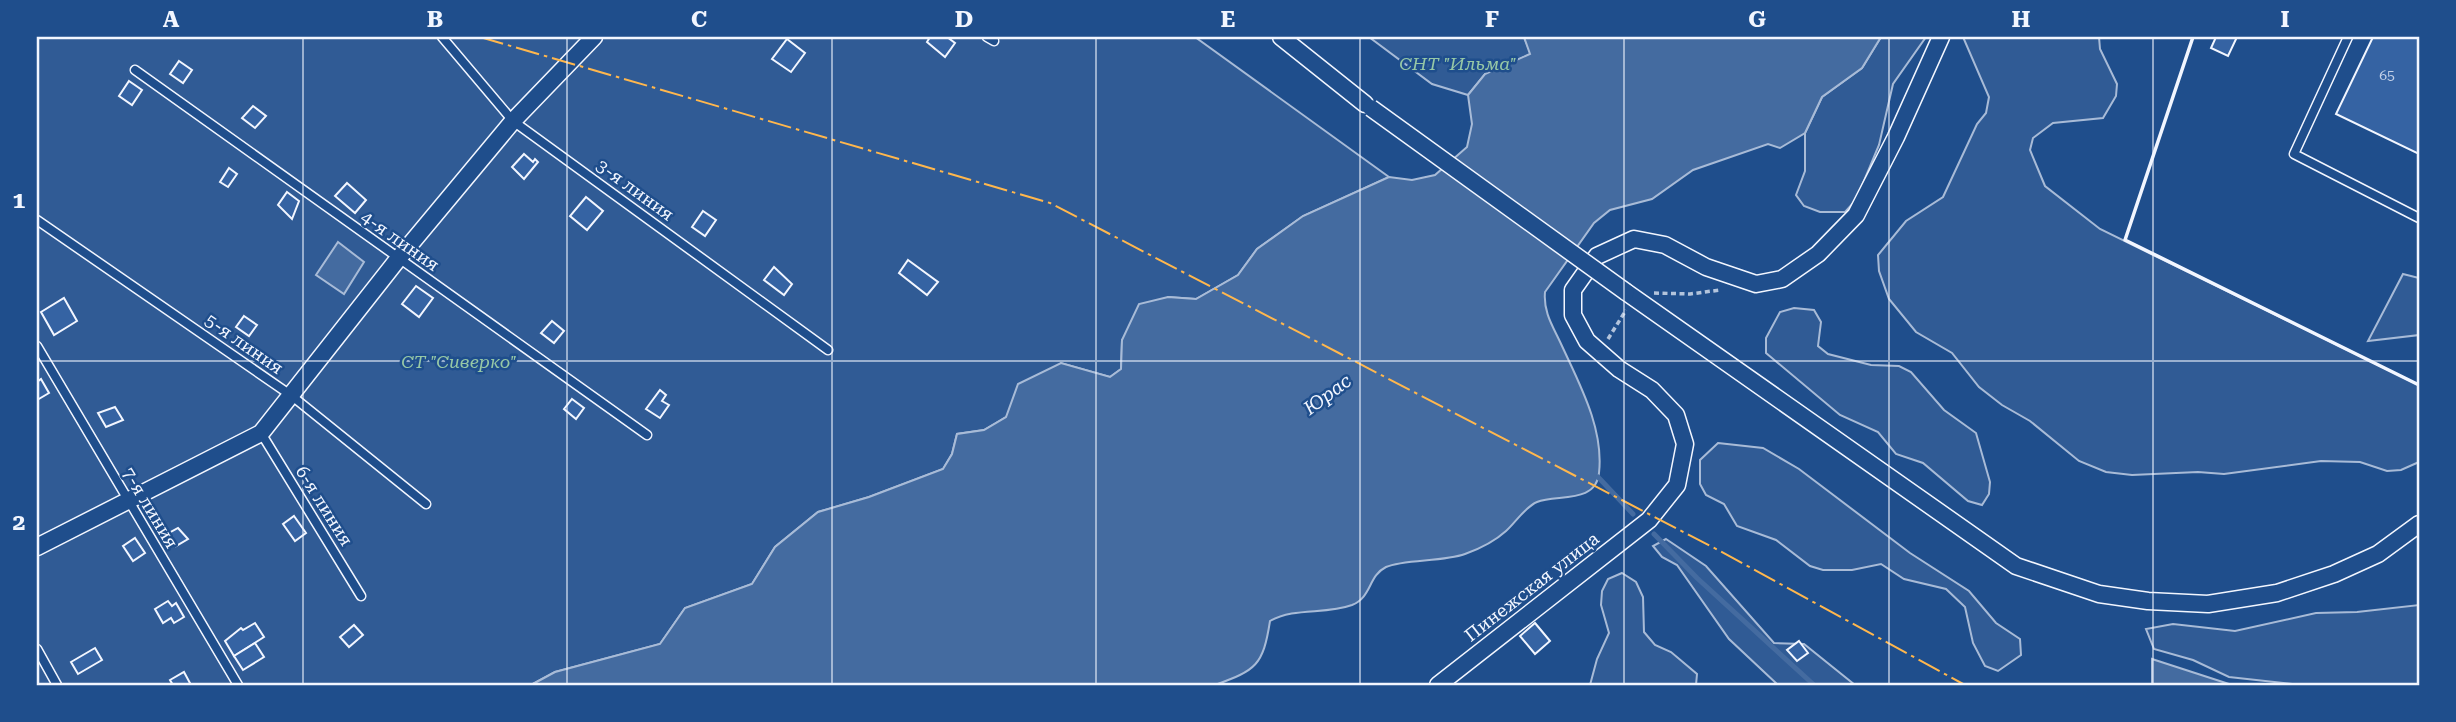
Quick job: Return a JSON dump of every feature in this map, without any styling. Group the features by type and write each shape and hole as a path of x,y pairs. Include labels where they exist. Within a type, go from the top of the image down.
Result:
{"street":[{"path":"37,547 261,433 398,259 513,121 594,37"},
{"path":"1281,37 1368,106 1627,299 2016,566 2099,594 2148,601 2208,604 2277,593 2334,574 2378,554 2419,524"},
{"path":"1756,284 1782,279 1818,254 1856,215 1896,137 1941,37"},
{"name":"Пинежская улица","path":"1438,685 1649,520 1677,485 1685,444 1676,415 1651,390 1619,369 1587,341 1573,315 1573,290 1597,256 1634,239 1665,245 1706,267 1756,284"}],"lane":[{"name":"3-я линия","path":"442,37 513,121 828,350"},
{"path":"2348,37 2294,154 2419,218"},
{"name":"4-я линия","path":"135,70 647,435"},
{"name":"5-я линия","path":"37,219 292,396 426,504"},
{"name":"7-я линия","path":"37,346 127,502 238,685"},
{"name":"6-я линия","path":"261,433 361,596"},
{"path":"37,649 57,685"}],"path":[{"path":"1610,336 1627,299 1690,294 1756,284"}],"shaded area":[{"name":"СТ \"Сиверко\"","path":"37,37 1195,37 1389,177 1303,216 1257,249 1238,275 1196,299 1168,297 1122,340 1121,369 1110,377 1061,363 1006,417 984,430 957,434 952,454 943,469 869,497 818,512 775,547 752,584 685,608 660,644 555,672 531,685 37,685"},
{"name":"СНТ \"Ильма\"","path":"1369,37 1524,37 1531,54 1485,74 1468,95 1432,84"},
{"path":"1881,37 1926,37 1893,84 1879,145 1856,200 1845,212 1820,212 1804,206 1796,195 1805,171 1805,133 1822,97 1862,68"},
{"path":"1963,37 2099,37 2100,49 2117,84 2116,96 2103,118 2053,123 2033,138 2030,150 2045,186 2100,229 2419,385 2419,462 2401,470 2387,471 2360,462 2321,461 2224,474 2198,472 2132,475 2106,472 2079,461 2030,421 2002,405 1979,387 1952,353 1916,332 1889,299 1879,271 1878,255 1906,221 1943,197 1977,124 1986,113 1989,97"},
{"path":"2403,274 2419,278 2419,335 2368,341"},
{"path":"1794,308 1814,310 1821,322 1818,346 1828,354 1871,365 1899,366 1911,372 1944,410 1976,433 1990,482 1989,494 1982,505 1968,501 1923,463 1896,454 1878,432 1840,415 1766,353 1766,338 1780,312"},
{"path":"1718,443 1763,448 1799,469 1910,553 1969,591 1996,623 2020,639 2021,655 1998,671 1985,666 1973,643 1965,607 1946,589 1904,579 1881,564 1852,570 1823,570 1810,566 1776,540 1737,526 1724,504 1706,495 1700,484 1700,460"},
{"path":"1666,539 1706,566 1774,643 1804,644 1855,685 1778,685 1729,639 1677,565 1662,557 1653,546"},
{"path":"1622,573 1636,582 1643,597 1644,632 1655,645 1671,652 1697,674 1696,685 1590,685 1597,659 1609,633 1601,605 1602,591 1608,579"},
{"path":"2419,605 2419,685 2301,685 2229,677 2193,660 2154,649 2146,629 2173,624 2235,631 2316,613 2357,612"}],"water":[{"name":"Юрас","path":"1524,37 1881,37 1862,68 1822,97 1805,133 1780,148 1768,144 1693,170 1652,199 1610,210 1594,223 1545,292 1550,320 1583,392 1598,440 1599,473 1591,489 1583,494 1533,504 1502,535 1470,552 1456,557 1386,567 1376,576 1363,597 1352,605 1331,610 1300,612 1270,621 1264,648 1255,664 1240,675 1215,685 531,685 555,672 660,644 685,608 752,584 775,547 818,512 869,497 943,469 952,454 957,434 984,430 1006,417 1018,384 1061,363 1110,377 1121,369 1122,340 1139,304 1168,297 1196,299 1238,275 1257,249 1303,216 1389,177 1412,180 1435,175 1467,147 1472,124 1468,95 1485,74 1530,54"},
{"path":"338,242 364,262 344,294 316,275"},
{"path":"2152,659 2232,685 2152,685"}],"building":[{"path":"930,37 947,37 955,43 945,57 927,42"},
{"path":"2216,37 2237,37 2228,56 2211,48"},
{"path":"2373,37 2419,37 2419,154 2336,114"},
{"path":"787,39 805,53 791,72 772,59"},
{"path":"179,61 192,70 183,83 170,74"},
{"path":"129,81 142,90 132,105 119,96"},
{"path":"253,106 266,116 255,128 242,118"},
{"path":"524,154 533,162 535,159 538,162 524,179 512,167"},
{"path":"229,168 237,174 228,187 220,182"},
{"path":"347,183 366,200 355,213 335,196"},
{"path":"287,192 299,201 292,219 278,205"},
{"path":"586,197 603,211 587,230 570,216"},
{"path":"703,211 716,220 705,236 692,227"},
{"path":"908,260 938,282 927,295 899,273"},
{"path":"774,267 792,284 784,295 764,280"},
{"path":"416,286 433,298 419,317 402,304"},
{"path":"64,298 77,321 54,335 41,312"},
{"path":"244,316 257,325 249,336 236,327"},
{"path":"552,321 564,331 554,343 541,333"},
{"path":"41,379 49,393 37,400 37,382"},
{"path":"660,390 666,395 662,401 669,405 660,418 646,409"},
{"path":"572,399 584,408 576,419 564,409"},
{"path":"115,407 123,420 106,427 98,413"},
{"path":"294,516 306,533 295,541 283,524"},
{"path":"178,528 188,539 176,546 169,533"},
{"path":"135,538 145,553 133,561 123,546"},
{"path":"168,601 172,606 176,603 184,617 174,623 171,618 163,623 155,609"},
{"path":"255,623 264,637 234,656 225,641 241,628 243,630"},
{"path":"1535,623 1550,641 1535,654 1520,636"},
{"path":"354,625 363,635 349,647 340,637"},
{"path":"1799,641 1808,653 1797,661 1787,650"},
{"path":"255,643 264,657 243,670 234,656"},
{"path":"95,648 102,660 78,674 71,662"},
{"path":"184,672 191,685 173,685 170,680"}],"waterway":[{"path":"1598,477 1633,514"},
{"path":"1654,534 1697,578 1814,685"}],"wall":[{"path":"2193,37 2125,240 2419,385"}],"power":[{"path":"480,37 1050,203 1720,551 1965,685"}]}
